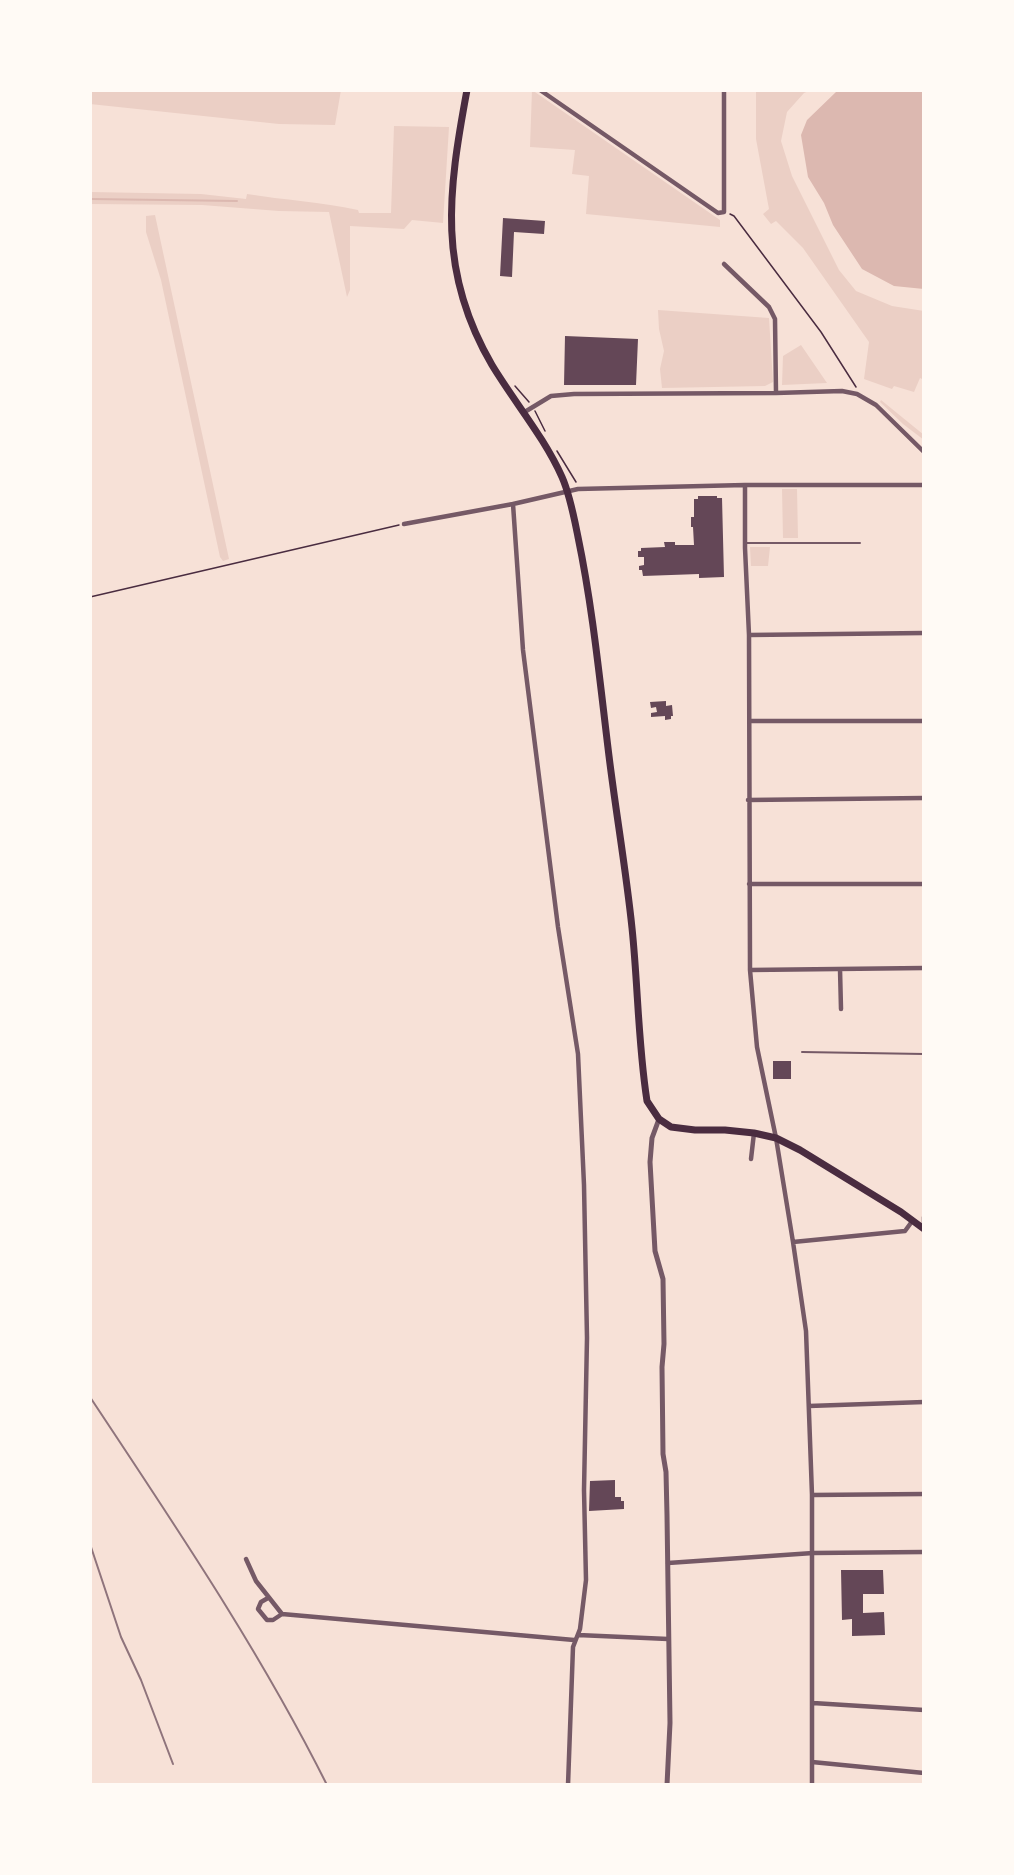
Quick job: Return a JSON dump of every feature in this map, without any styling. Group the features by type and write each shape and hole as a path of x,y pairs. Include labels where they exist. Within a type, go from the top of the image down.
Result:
{"main road":[{"path":"467,90 454,160 451,197 450,229 454,261 462,297 474,328 492,363 549,453 567,492 573,515 583,564 627,886 647,1101 665,1124 682,1129 725,1130 776,1138 800,1150 924,1229"}],"street":[{"path":"540,90 718,213 724,212 724,90"},
{"path":"724,264 769,307 775,319 776,393"},
{"path":"523,412 551,396 574,393 842,391 857,394 876,405 924,452"},
{"path":"745,485 750,722 748,800 750,970 757,1047 794,1242 806,1331 813,1553 812,1785"},
{"path":"404,524 513,504 578,489 745,485 924,485"},
{"path":"513,504 523,650 558,927 578,1054 584,1185 587,1338 584,1490 586,1580 580,1629 573,1647 568,1785"},
{"path":"749,635 924,633"},
{"path":"750,722 924,721"},
{"path":"748,800 924,798"},
{"path":"749,884 924,884"},
{"path":"750,970 924,968"},
{"path":"840,969 841,1009"},
{"path":"659,1119 652,1138 650,1162 656,1251 663,1279 663,1454 666,1472 670,1723 668,1785"},
{"path":"751,1159 754,1133"},
{"path":"924,1217 924,1229"},
{"path":"794,1242 905,1231 913,1220"},
{"path":"809,1406 924,1402"},
{"path":"812,1495 924,1494"},
{"path":"668,1563 813,1553 924,1552"},
{"path":"246,1559 256,1581 282,1614"},
{"path":"268,1598 261,1602 258,1609 267,1620 273,1620 282,1614 576,1637 668,1639"},
{"path":"813,1703 924,1710"},
{"path":"812,1762 924,1773"}],"lane":[{"path":"745,543 860,543"},
{"path":"802,1052 924,1054"}],"path":[{"path":"724,212 734,216 814,323 855,385 857,394"},
{"path":"514,385 533,407 547,434"},
{"path":"558,452 575,479 578,489"},
{"path":"90,597 404,524"}],"shaded area":[{"path":"90,90 341,90 335,125 279,124 90,104"},
{"path":"532,90 720,220 720,227 586,214 589,176 572,174 575,150 530,147"},
{"path":"756,90 811,90 804,93 787,112 781,141 792,176 839,270 856,291 892,306 924,311 924,380 920,378 914,392 894,386 892,389 864,379 869,342 803,248 776,221 771,224 763,214 769,209 756,139"},
{"path":"844,90 924,90 924,289 894,286 862,269 833,225 824,203 808,177 801,135 807,120 836,92"},
{"path":"394,126 449,127 443,223 412,220 404,229 350,226 350,290 347,297 329,212 202,205 90,204 90,192 201,194 246,199 247,194 344,207 358,210 359,213 391,213"},
{"path":"155,215 229,559 223,561 220,557 161,280 146,232 146,216"},
{"path":"658,310 769,318 773,382 765,386 662,388 660,369 664,351"},
{"path":"801,345 827,383 782,385 783,356"},
{"path":"881,400 924,435 924,440 903,424 880,402"},
{"path":"782,489 797,489 798,538 783,538"},
{"path":"750,547 770,547 768,566 751,566"}],"building":[{"path":"503,218 545,221 544,234 514,232 512,277 500,276"},
{"path":"565,336 638,339 636,385 564,385"},
{"path":"698,496 722,498 724,577 699,578 699,574 643,576 639,566 644,565 644,557 638,557 638,551 641,551 641,548 665,547 664,542 675,542 675,545 694,545 691,517 694,517 694,499 698,499"},
{"path":"666,701 666,706 672,705 671,719 665,720 665,716 651,717 651,713 657,712 656,707 651,708 650,702"},
{"path":"773,1061 791,1061 791,1079 773,1079"},
{"path":"615,1480 615,1497 621,1497 621,1501 624,1501 624,1509 589,1511 590,1481"},
{"path":"841,1570 883,1570 884,1594 863,1594 863,1613 884,1612 885,1635 852,1636 852,1619 842,1620"}],"waterway":[{"path":"90,199 237,201"}],"railway":[{"path":"90,1397 244,1636 301,1734 327,1785"},
{"path":"90,1544 121,1637 141,1680 173,1764"}]}
